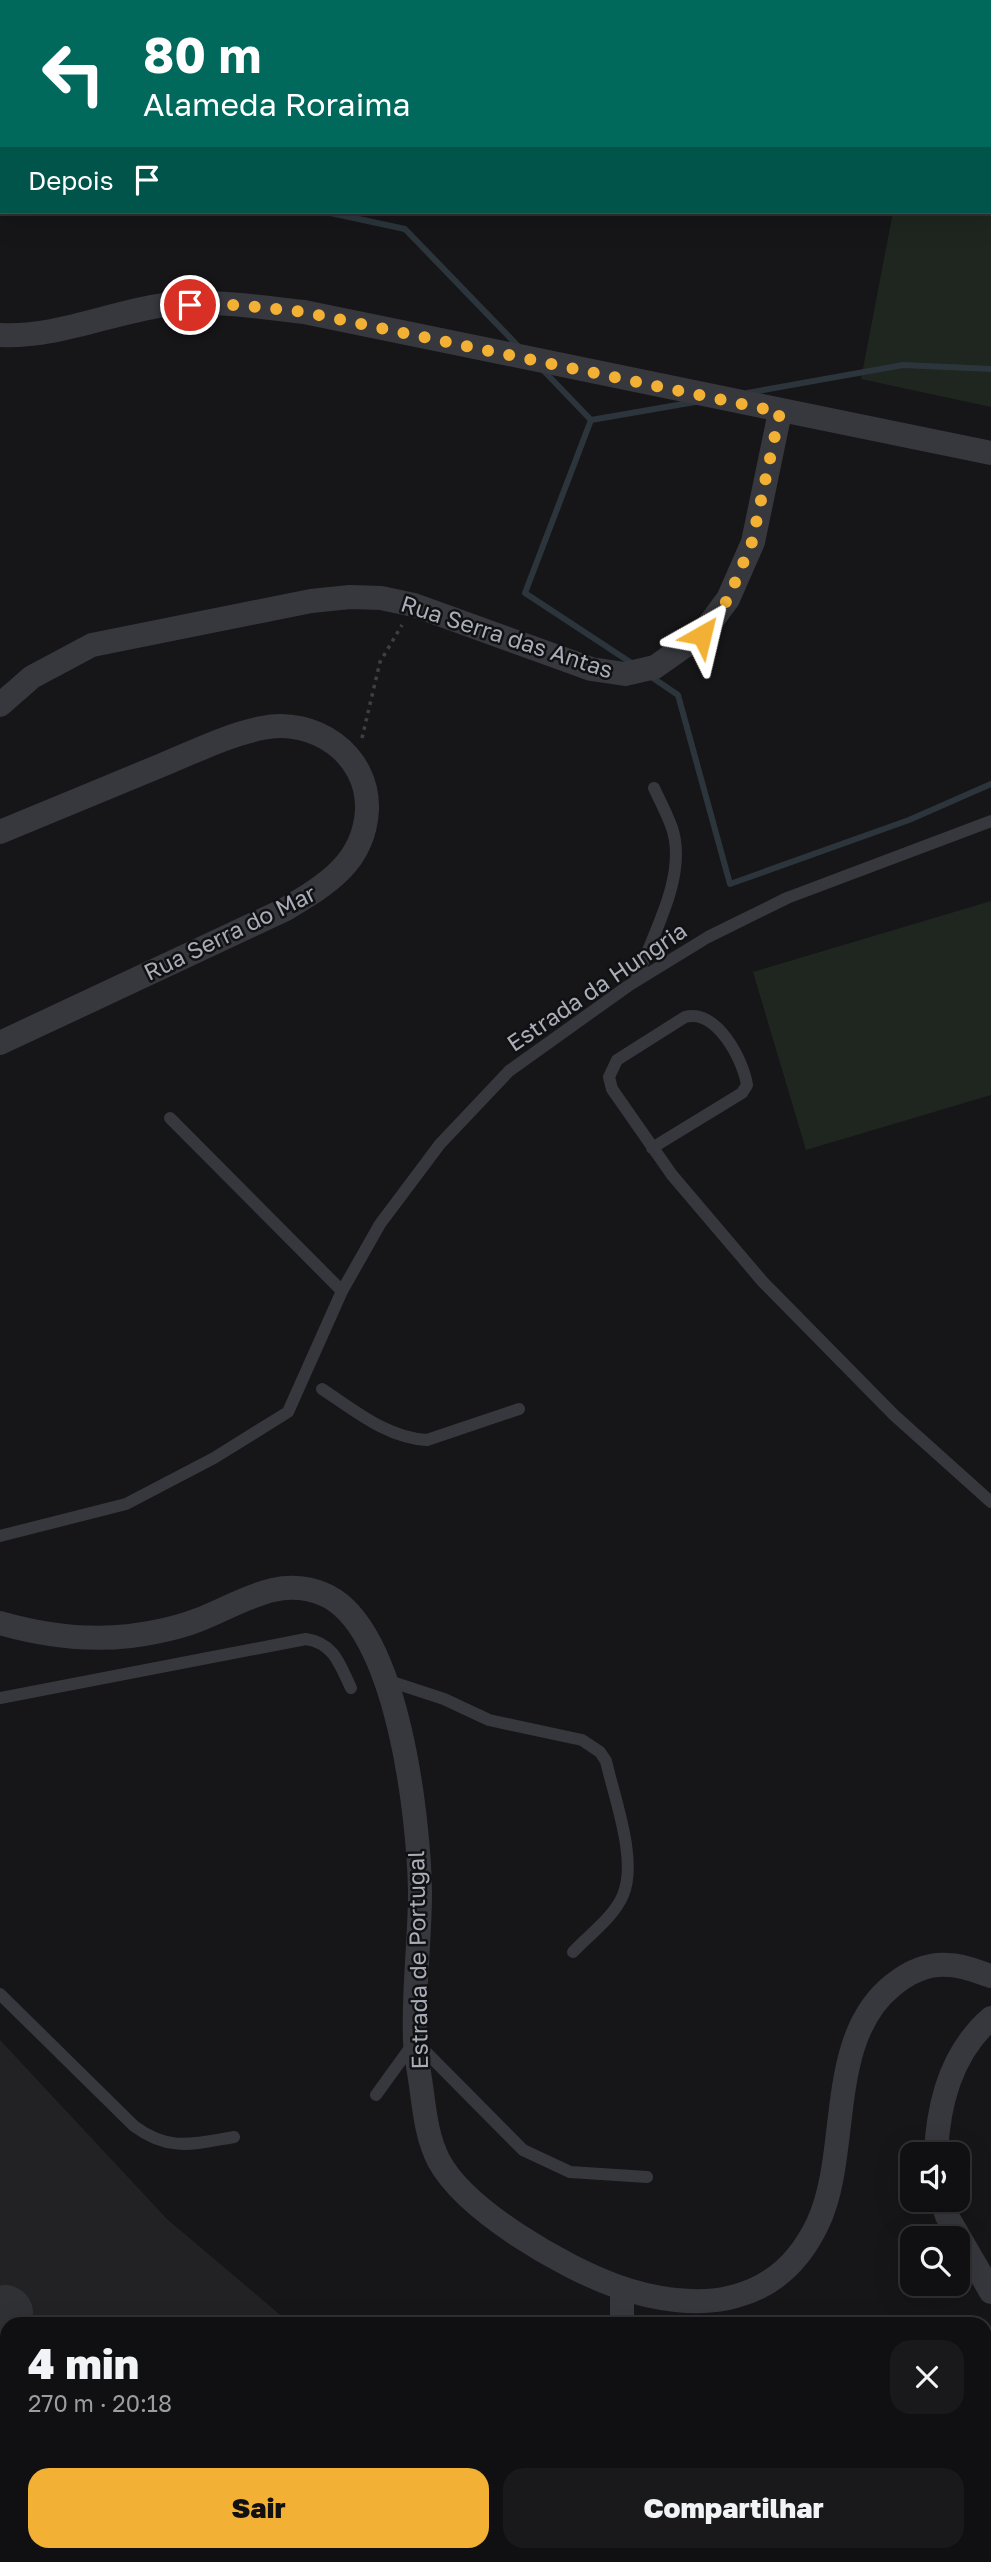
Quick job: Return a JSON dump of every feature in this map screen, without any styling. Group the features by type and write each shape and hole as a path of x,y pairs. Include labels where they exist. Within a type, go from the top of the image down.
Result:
{"street":[{"path":"0,335 58,331 167,305 238,305 304,312 780,412 991,453"},
{"name":"Rua Serra das Antas","path":"0,705 32,677 92,645 311,601 381,598 414,605 591,669 625,674 655,667 702,635 728,599 752,542 780,412"},
{"path":"0,832 220,741 264,728 298,727 319,734 353,758"},
{"name":"Rua Serra do Mar","path":"0,1043 284,910 325,886 342,871 359,848 366,826 367,802 362,779 353,758"},
{"name":"Estrada de Portugal","path":"0,1623 76,1639 132,1636 196,1621 265,1590 302,1588 327,1595 351,1614 389,1681 411,1796 420,1888 415,2041 427,2129 439,2161 475,2204 581,2273 622,2288 690,2302 723,2300 752,2292 785,2272 818,2222 832,2168 852,2054 863,2021 881,1994 901,1978 924,1966 951,1964 991,1976"},
{"path":"937,2142 944,2089 976,2030 991,2018"},
{"path":"946,2212 991,2292"},
{"path":"622,2288 622,2317"}],"lane":[{"path":"636,980 668,895 676,858 672,829 654,788"},
{"name":"Estrada da Hungria","path":"0,1536 126,1504 214,1458 288,1412 342,1291 380,1224 440,1144 509,1071 636,980 708,937 788,898 991,821"},
{"path":"652,1148 742,1093 747,1085 721,1030 706,1017 695,1014 685,1017 617,1060 609,1077 612,1089 652,1148 762,1282 894,1415 991,1502"},
{"path":"170,1118 342,1291"},
{"path":"322,1389 375,1424 412,1440 427,1440 519,1409"},
{"path":"0,1698 306,1639 317,1641 335,1655 351,1688"},
{"path":"389,1681 444,1699 489,1720 582,1740 600,1752 606,1761 628,1858 627,1879 623,1895 614,1910 573,1952"},
{"path":"0,1994 134,2126 152,2140 170,2145 234,2137"},
{"path":"376,2095 415,2041 523,2150 570,2172 647,2177"}],"path":[{"path":"353,758 364,733 380,662 414,605"}],"shaded area":[{"path":"893,214 991,214 991,407 861,379"},
{"path":"991,901 991,1095 806,1150 753,972"},
{"path":"0,2040 167,2219 283,2317 0,2317"}],"waterway":[{"path":"335,214 405,229 520,348"},
{"path":"747,393 903,365 991,369"},
{"path":"543,370 591,420 695,402"},
{"path":"591,420 525,593 633,664"},
{"path":"650,676 678,695 730,884 909,820 991,784"}],"taxiway":[{"path":"4,2317 5,2313"}],"route":[{"path":"190,305 238,305 304,312 780,412 752,542 728,599 702,635"}]}
